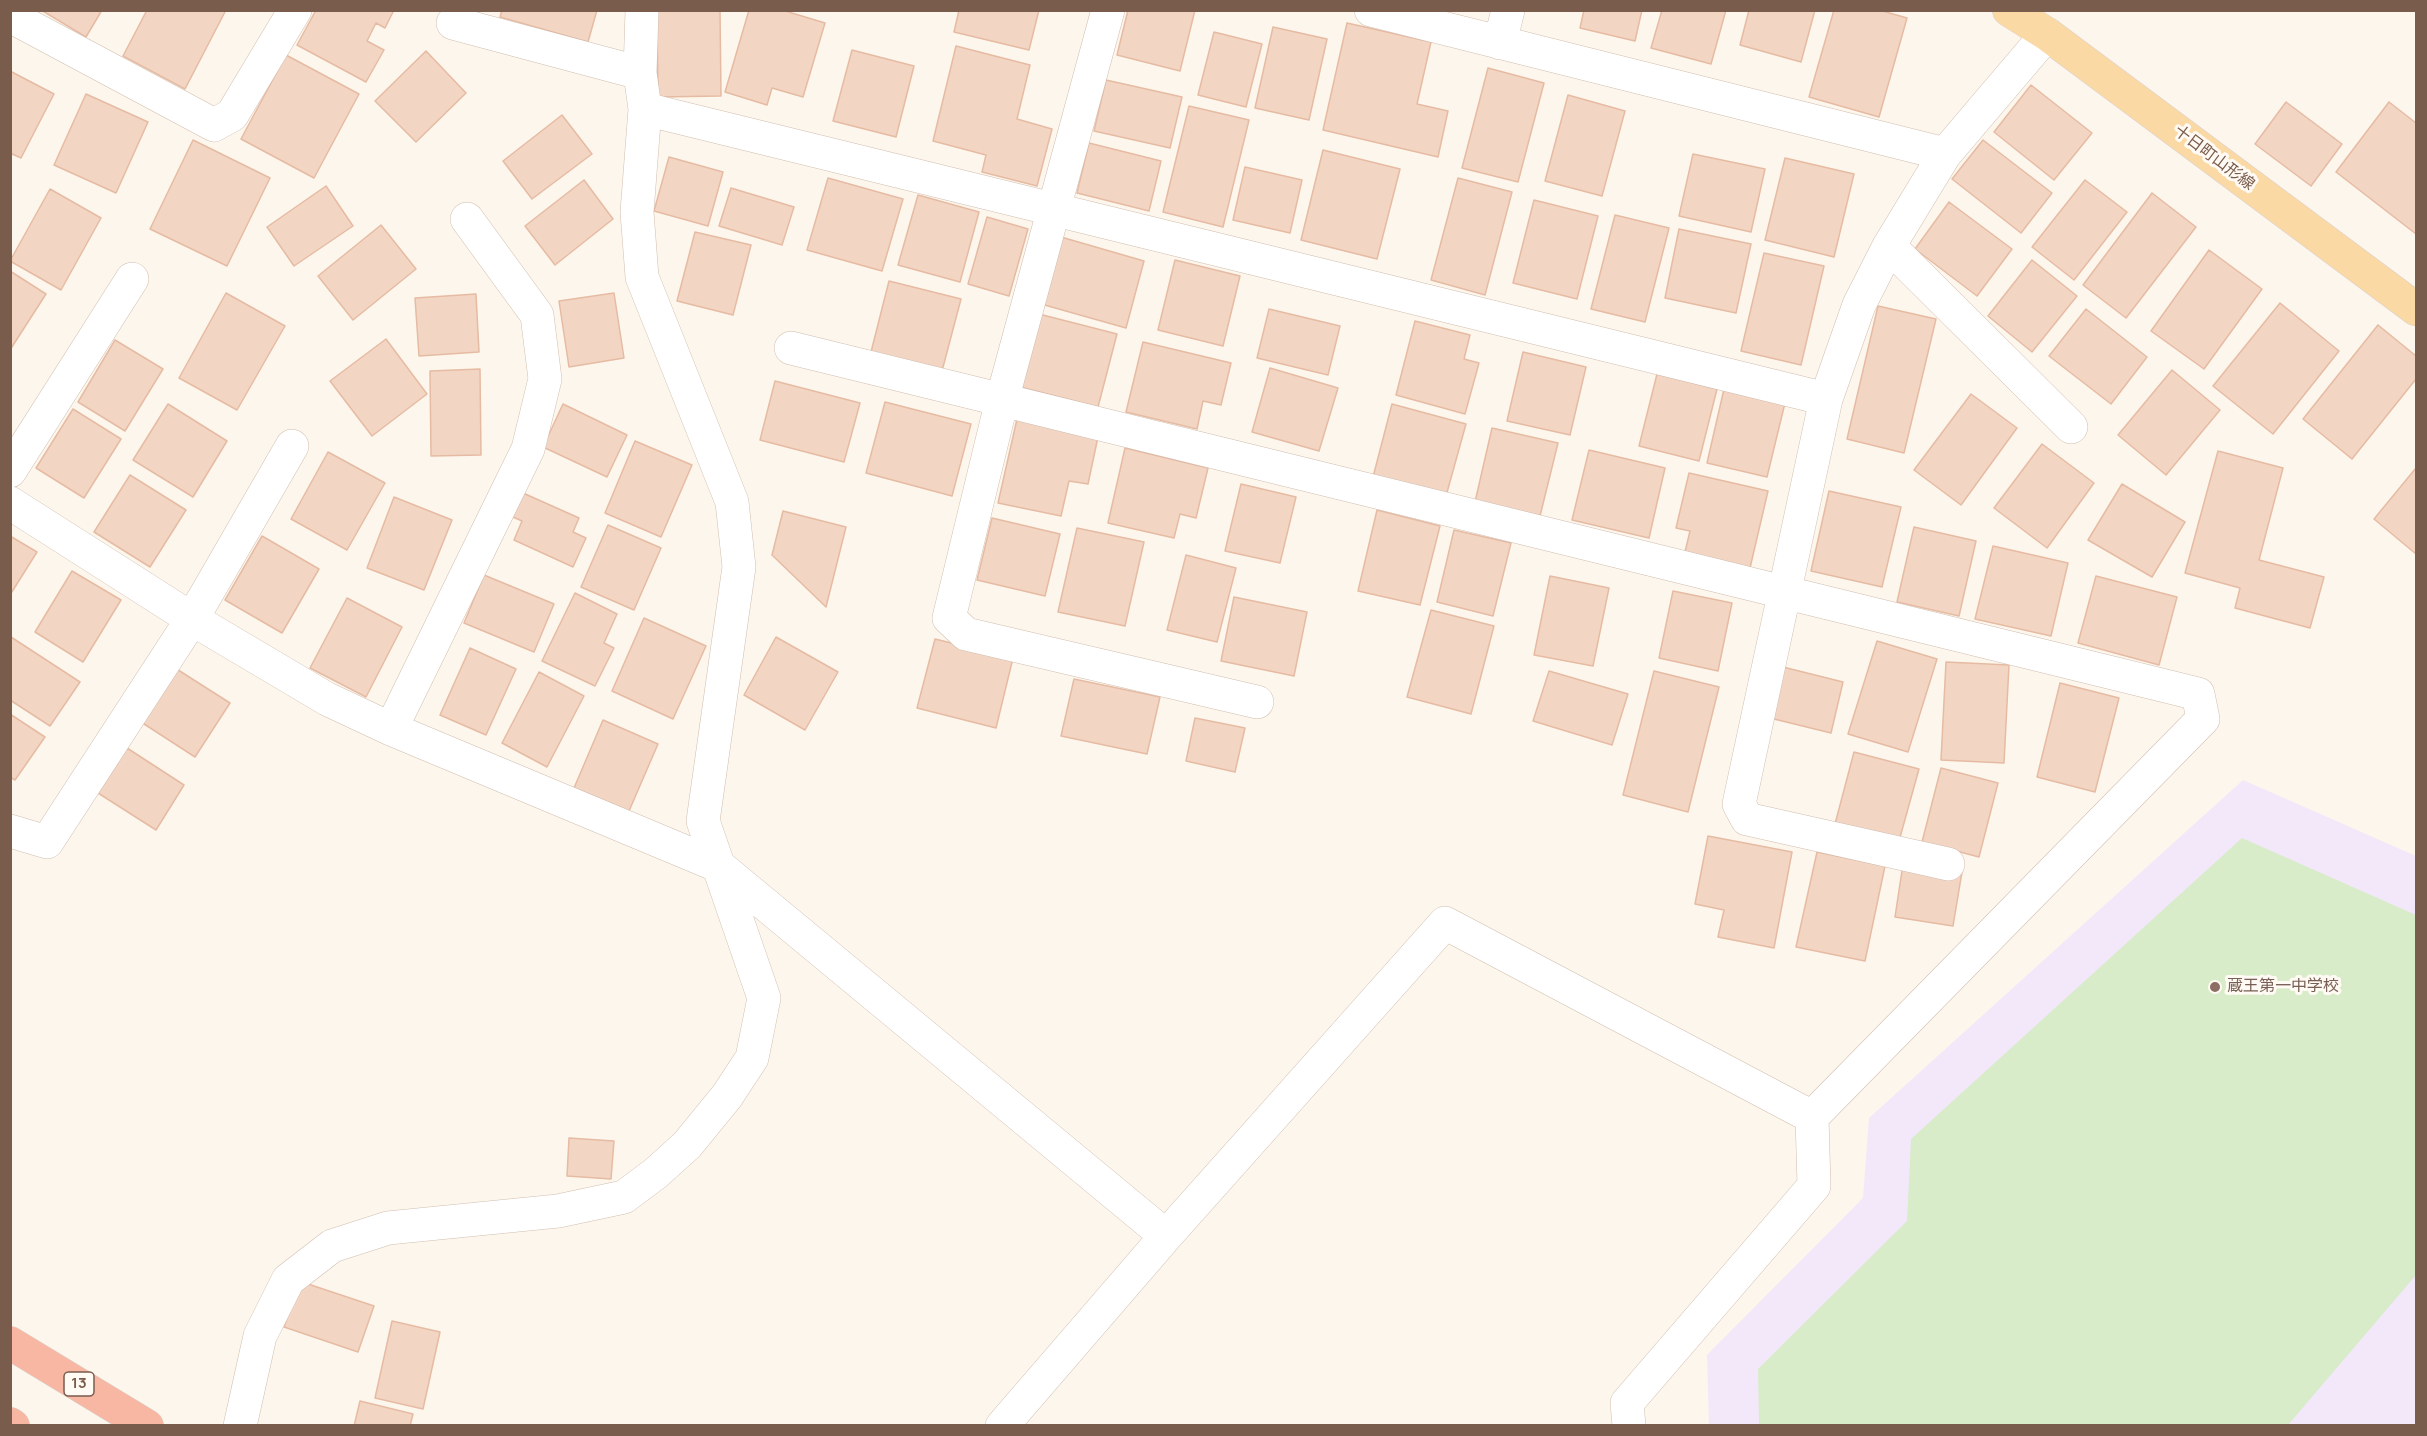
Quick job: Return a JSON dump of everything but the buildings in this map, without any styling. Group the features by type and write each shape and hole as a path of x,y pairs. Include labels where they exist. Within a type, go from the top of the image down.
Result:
{"highway":[{"name":"13","path":"10,1343 147,1425"}],"main road":[{"name":"十日町山形線","path":"2009,10 2047,34 2416,309"}],"street":[{"path":"10,16 214,125 232,115 295,10"},
{"path":"240,1425 260,1336 288,1280 332,1246 388,1228 558,1211 624,1197 656,1173 687,1145 727,1096 752,1058 764,998 703,821 739,567 732,502 642,276 637,212 645,109 640,73 642,10"},
{"path":"1108,10 1002,400 949,618 966,634 1257,702"},
{"path":"1371,10 1945,154"},
{"path":"1500,43 1508,10"},
{"path":"453,23 640,73"},
{"path":"1948,864 1747,819 1739,804 1826,399 1859,305 1889,246 1945,154 2047,34"},
{"path":"645,109 1826,399"},
{"path":"391,729 528,449 545,379 537,315 467,219"},
{"path":"1889,246 2071,427"},
{"path":"10,471 132,279"},
{"path":"791,348 2198,694 2203,719 1812,1117 1814,1185 1627,1403 1629,1425"},
{"path":"10,831 47,842 192,619 292,446"},
{"path":"10,503 192,619 327,699 391,729 719,866 1166,1236"},
{"path":"1002,1425 1166,1236 1445,923 1812,1117"}],"shaded area":[{"name":"蔵王第一中学校","path":"2243,780 2416,856 2416,1425 1709,1425 1707,1355 1863,1198 1869,1118"}],"green space":[{"name":"蔵王第一中学校","path":"2242,838 2416,915 2416,1275 2288,1425 1759,1425 1758,1369 1907,1221 1911,1139"}],"place":[{"name":"蔵王第一中学校","path":"2215,987"}]}
